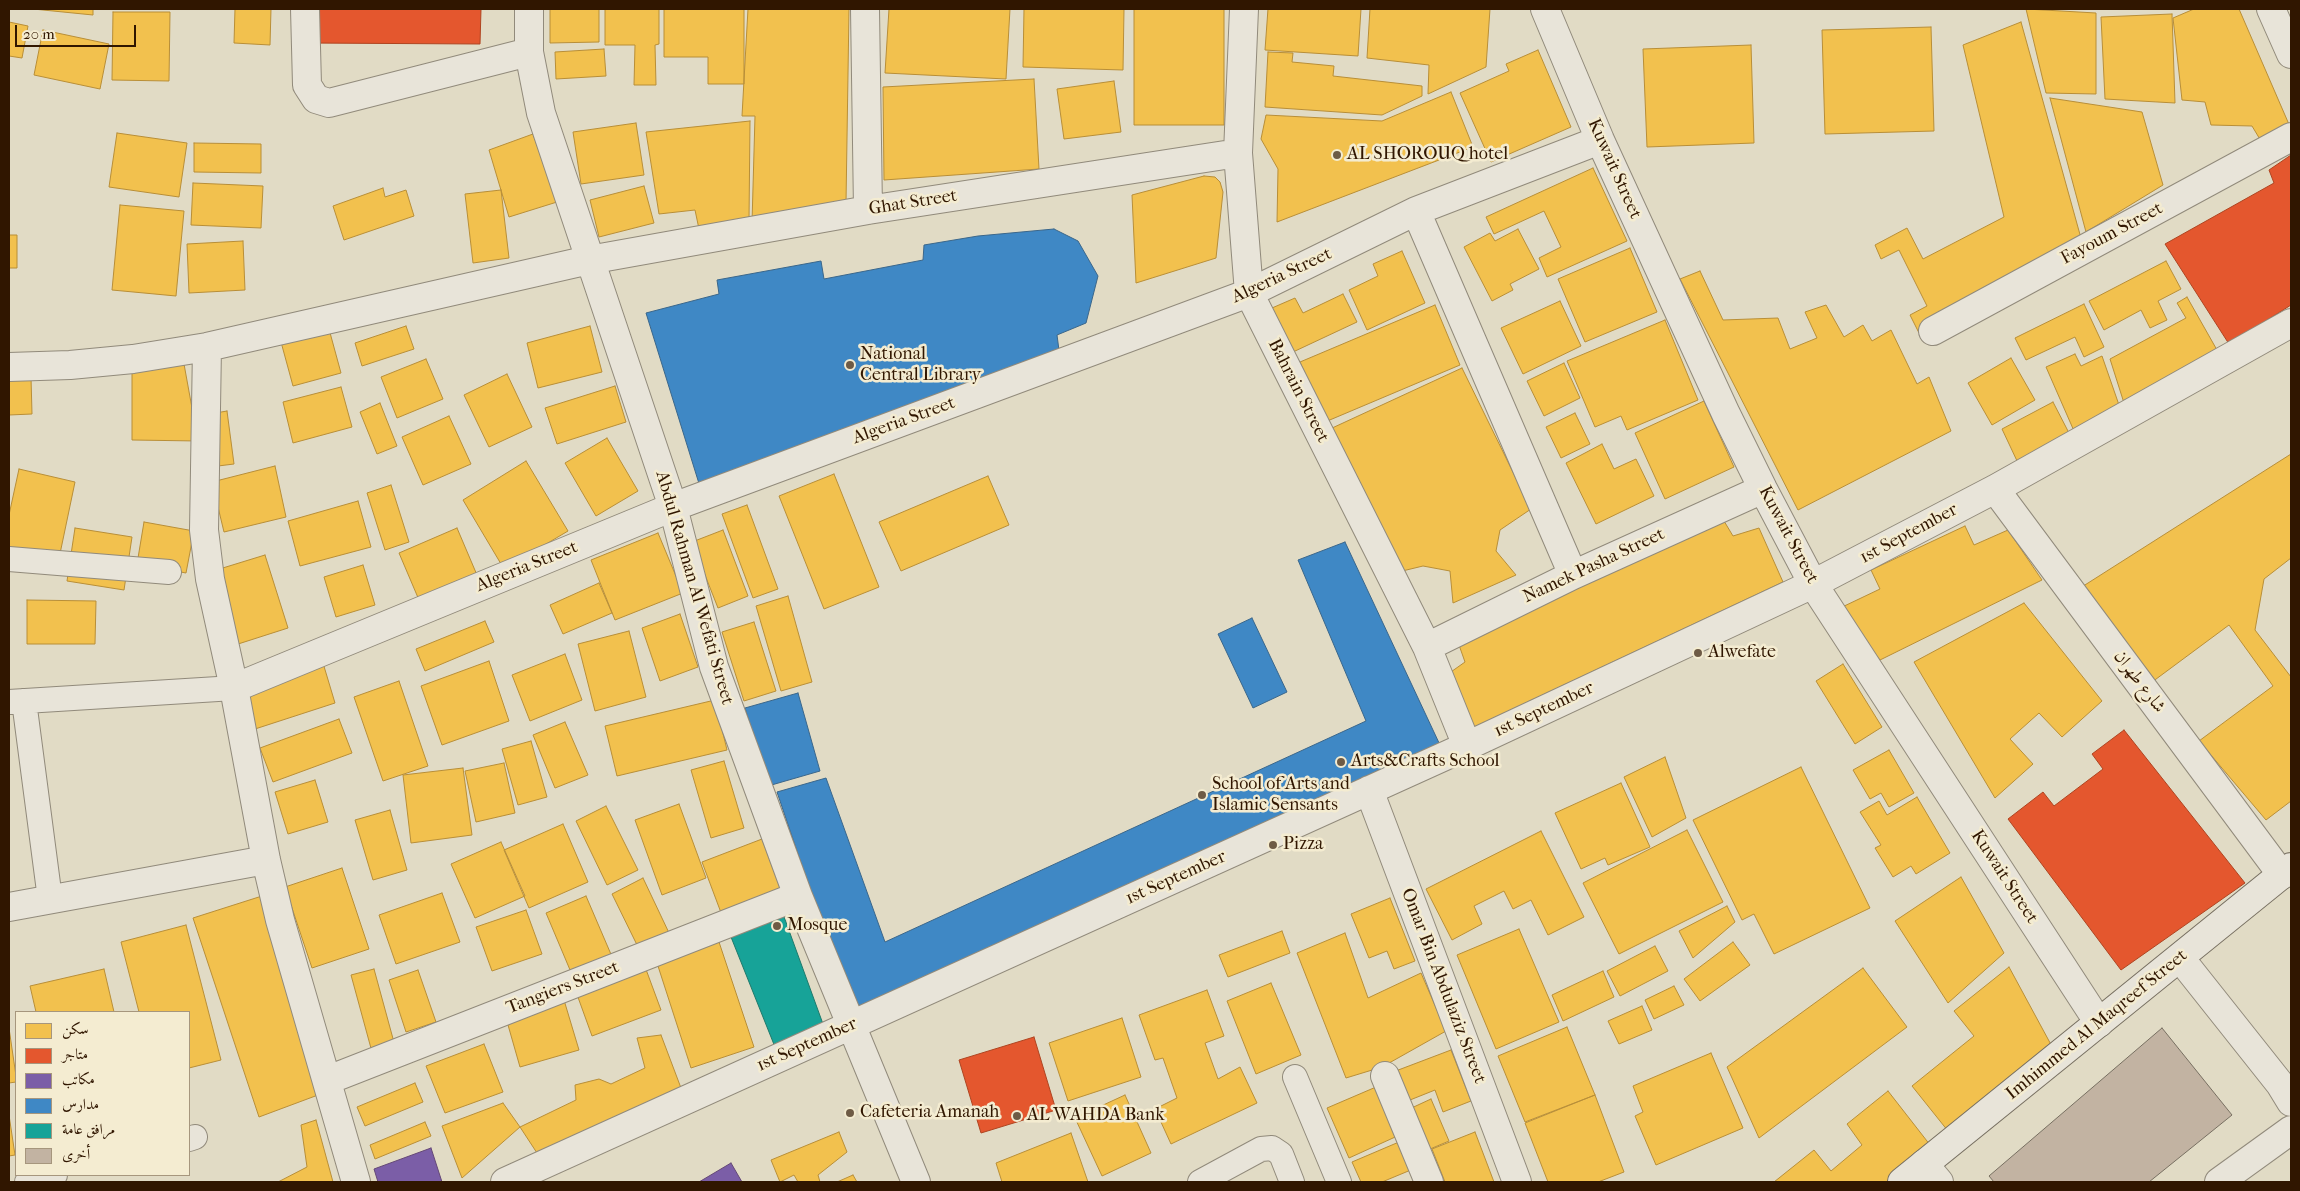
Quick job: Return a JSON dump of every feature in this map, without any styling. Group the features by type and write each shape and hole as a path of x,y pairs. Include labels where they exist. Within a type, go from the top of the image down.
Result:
{"street":[{"path":"305,9 307,85 316,99 329,103 530,52"},
{"name":"Abdul Rahman Al Wefati Street","path":"529,9 530,52 541,113 672,507 714,667 798,896 850,1026 916,1182"},
{"path":"865,9 868,210"},
{"name":"Bahrain Street","path":"1244,9 1238,153 1249,294 1427,647 1467,746"},
{"name":"Kuwait Street","path":"1545,9 1600,140 1762,489 1814,584 2099,1023"},
{"path":"2271,9 2291,54"},
{"name":"Fayoum Street","path":"1933,331 2291,137"},
{"name":"Algeria Street","path":"234,688 672,507 1249,294 1416,211 1600,140"},
{"name":"Ghat Street","path":"9,367 70,365 133,359 208,347 589,260 868,210 1238,153"},
{"path":"1416,211 1573,575"},
{"name":"1st September","path":"505,1182 1467,746 1814,584 1996,489 2291,324"},
{"path":"208,347 204,530 210,579 234,688 266,860 280,920 328,1080 356,1182"},
{"name":"Namek Pasha Street","path":"1427,647 1573,575 1762,489"},
{"name":"شارع طهران","path":"1996,489 2287,871"},
{"name":"Omar Bin Abdulaziz Street","path":"1369,790 1517,1182"},
{"path":"9,907 266,860"},
{"name":"Imhimmed Al Maqreef Street","path":"1902,1182 1931,1173 2099,1023 2287,871"},
{"name":"Tangiers Street","path":"328,1080 798,896"},
{"path":"2180,958 2280,1084 2291,1102"},
{"path":"1385,1076 1429,1182"},
{"path":"2219,1182 2291,1130"}],"lane":[{"path":"9,559 169,572"},
{"path":"50,899 16,701 234,688"},
{"path":"1295,1077 1339,1182"},
{"path":"1200,1182 1261,1149 1272,1148 1281,1154 1292,1182"},
{"path":"27,1182 51,1176"}],"building: سكن":[{"path":"33,9 93,9 93,15"},
{"path":"235,9 271,9 270,45 234,43"},
{"path":"550,9 599,9 599,42 550,43"},
{"path":"605,9 659,9 659,44 655,45 656,85 634,85 635,45 605,45"},
{"path":"664,9 744,9 744,84 708,84 708,57 664,57"},
{"path":"748,9 849,9 846,203 752,223 755,116 742,116"},
{"path":"889,9 1010,9 1006,79 885,73"},
{"path":"1024,9 1124,9 1123,70 1023,67"},
{"path":"1134,9 1224,9 1224,125 1134,125"},
{"path":"1268,9 1361,9 1358,56 1265,50"},
{"path":"1370,9 1490,9 1486,67 1428,94 1429,65 1367,58"},
{"path":"2026,9 2096,13 2096,94 2046,93"},
{"path":"2194,9 2239,9 2291,129 2261,141 2252,126 2211,125 2205,102 2182,100 2173,18"},
{"path":"113,12 170,12 169,81 112,80"},
{"path":"2172,14 2175,103 2105,99 2101,17"},
{"path":"9,22 28,26 22,58 9,56"},
{"path":"2021,22 2084,249 1919,333 1910,315 1927,306 1899,250 1881,259 1875,245 1907,228 1923,259 2004,217 1963,45"},
{"path":"1931,27 1934,131 1825,134 1822,30"},
{"path":"43,30 109,44 100,89 34,75"},
{"path":"1751,45 1754,143 1647,147 1643,49"},
{"path":"604,49 606,76 556,79 555,52"},
{"path":"1538,50 1571,127 1491,162 1460,93 1509,71 1506,64"},
{"path":"1268,52 1293,53 1292,62 1334,66 1333,76 1422,86 1422,96 1382,115 1265,107"},
{"path":"1034,79 1039,169 884,180 883,87"},
{"path":"1114,81 1121,132 1064,139 1057,89"},
{"path":"1451,92 1473,147 1277,222 1278,169 1261,139 1266,115 1382,121"},
{"path":"2050,98 2142,112 2163,185 2086,232"},
{"path":"750,121 749,221 699,229 695,210 659,214 646,132"},
{"path":"636,123 644,175 581,184 573,132"},
{"path":"117,133 187,143 179,197 109,187"},
{"path":"533,134 557,202 509,217 489,150"},
{"path":"194,143 261,144 261,173 194,172"},
{"path":"1593,168 1627,241 1547,277 1539,258 1561,247 1544,211 1494,234 1486,217"},
{"path":"1204,176 1215,177 1220,182 1223,192 1216,258 1136,283 1132,195"},
{"path":"193,183 263,186 261,228 191,225"},
{"path":"644,186 654,223 599,237 590,200"},
{"path":"383,188 385,197 406,190 414,216 344,240 333,206"},
{"path":"501,190 509,258 473,263 465,194"},
{"path":"120,205 184,211 176,296 112,290"},
{"path":"1518,229 1539,269 1510,284 1513,290 1492,301 1464,247 1490,233 1495,241"},
{"path":"9,235 17,235 17,268 9,268"},
{"path":"243,241 245,290 189,293 187,244"},
{"path":"1630,248 1657,312 1585,342 1558,279"},
{"path":"1402,251 1425,303 1367,330 1349,290 1378,276 1373,264"},
{"path":"2166,261 2181,289 2158,301 2167,320 2150,328 2141,310 2104,330 2089,301"},
{"path":"1700,271 1723,320 1778,318 1790,349 1817,338 1805,312 1826,305 1844,337 1863,325 1872,341 1891,330 1917,384 1929,377 1951,431 1798,510 1680,279"},
{"path":"1343,294 1357,322 1293,352 1272,308 1295,298 1303,313"},
{"path":"2187,297 2217,350 2124,403 2110,359 2186,318 2177,303"},
{"path":"1560,301 1581,346 1523,374 1501,328"},
{"path":"2084,304 2104,347 2084,357 2075,337 2026,360 2015,338"},
{"path":"1435,305 1460,365 1325,422 1300,362"},
{"path":"1665,320 1698,400 1627,430 1621,416 1595,427 1567,361"},
{"path":"406,326 414,349 362,366 355,343"},
{"path":"590,326 602,372 538,388 527,343"},
{"path":"329,329 341,373 293,386 281,342"},
{"path":"2075,354 2081,366 2102,356 2119,405 2074,431 2046,367"},
{"path":"2011,358 2035,400 1992,425 1968,383"},
{"path":"426,359 443,399 397,418 381,377"},
{"path":"1564,363 1580,398 1544,416 1527,381"},
{"path":"132,364 184,364 198,441 132,440"},
{"path":"1462,368 1531,509 1500,530 1496,551 1516,575 1453,603 1450,571 1423,566 1394,573 1330,429"},
{"path":"507,374 532,427 489,447 464,395"},
{"path":"9,377 31,377 32,414 9,415"},
{"path":"615,386 626,422 557,444 545,408"},
{"path":"341,387 352,427 293,443 283,402"},
{"path":"1704,401 1734,467 1665,499 1635,433"},
{"path":"2053,402 2069,433 2018,463 2002,429"},
{"path":"380,403 397,446 377,454 360,412"},
{"path":"227,411 234,464 218,466 210,414"},
{"path":"1575,413 1590,444 1561,458 1546,427"},
{"path":"449,416 471,464 423,485 402,437"},
{"path":"607,438 638,491 596,516 565,463"},
{"path":"1602,444 1614,469 1636,459 1654,496 1596,524 1566,463"},
{"path":"2291,454 2291,558 2264,579 2255,630 2291,677 2291,801 2266,820 2199,741 2273,686 2229,625 2144,688 2066,597"},
{"path":"526,461 568,531 504,569 463,500"},
{"path":"275,466 286,517 224,532 212,482"},
{"path":"19,469 75,482 57,568 9,558 9,515"},
{"path":"834,474 879,587 824,609 779,496"},
{"path":"988,476 1009,525 901,571 879,522"},
{"path":"391,485 409,542 385,550 367,493"},
{"path":"358,501 371,547 300,566 288,521"},
{"path":"747,505 778,589 753,598 722,514"},
{"path":"1721,516 1733,536 1759,528 1783,582 1464,732 1448,674 1465,662 1459,645"},
{"path":"144,522 194,531 186,573 137,564"},
{"path":"1965,526 1974,545 2008,530 2042,580 1880,660 1838,609 1880,589 1871,570"},
{"path":"75,528 132,537 124,590 67,581"},
{"path":"457,528 477,575 419,600 399,553"},
{"path":"723,530 748,596 718,608 692,542"},
{"path":"658,533 683,593 615,620 591,560"},
{"path":"265,555 288,628 235,645 213,571"},
{"path":"363,565 375,605 336,617 324,577"},
{"path":"599,583 612,613 563,634 550,605"},
{"path":"788,596 812,682 781,691 756,606"},
{"path":"27,600 96,601 95,644 27,644"},
{"path":"2024,603 2102,701 2062,737 2039,713 2010,739 2033,764 1995,798 1914,662"},
{"path":"680,614 698,667 660,681 642,628"},
{"path":"485,621 494,642 425,671 416,649"},
{"path":"754,622 776,691 744,701 722,632"},
{"path":"629,631 646,697 595,711 578,644"},
{"path":"565,654 582,700 530,721 512,675"},
{"path":"489,661 509,721 442,745 421,686"},
{"path":"323,663 335,703 255,729 243,689"},
{"path":"1843,664 1882,727 1855,744 1816,681"},
{"path":"399,681 428,766 383,781 354,697"},
{"path":"715,700 727,750 617,776 605,726"},
{"path":"339,719 352,753 273,782 260,748"},
{"path":"565,722 588,775 555,788 533,735"},
{"path":"531,741 547,797 518,805 502,749"},
{"path":"1889,750 1914,793 1889,807 1881,793 1870,799 1853,770"},
{"path":"1665,757 1686,818 1652,837 1624,777"},
{"path":"724,761 744,828 711,838 691,770"},
{"path":"504,763 515,813 476,822 465,771"},
{"path":"1801,767 1870,908 1774,954 1754,914 1742,920 1693,820"},
{"path":"463,768 472,835 411,843 403,775"},
{"path":"315,780 328,822 288,834 275,792"},
{"path":"1621,783 1650,847 1608,865 1605,858 1581,869 1555,813"},
{"path":"1917,797 1950,853 1916,874 1911,866 1893,877 1875,848 1881,845 1860,812 1879,801 1887,815"},
{"path":"679,804 706,878 662,895 635,820"},
{"path":"606,806 638,870 607,885 576,821"},
{"path":"390,810 407,870 373,880 355,820"},
{"path":"563,824 588,882 529,908 504,850"},
{"path":"1687,830 1723,902 1619,954 1583,883"},
{"path":"1541,831 1584,917 1548,935 1531,900 1513,909 1504,891 1474,906 1482,924 1452,940 1426,889"},
{"path":"762,839 783,895 723,918 702,862"},
{"path":"501,842 525,896 475,918 451,864"},
{"path":"342,868 369,949 312,968 285,887"},
{"path":"1961,877 2004,953 1948,1003 1895,921"},
{"path":"643,878 670,935 639,949 612,894"},
{"path":"442,893 460,942 396,964 379,915"},
{"path":"262,896 318,1095 259,1117 193,918"},
{"path":"586,896 613,959 573,977 546,913"},
{"path":"1390,898 1415,961 1394,969 1387,951 1369,958 1351,914"},
{"path":"1727,906 1735,922 1693,958 1679,931"},
{"path":"526,910 542,954 492,971 476,927"},
{"path":"186,925 221,1060 190,1068 190,1011 139,1011 121,942"},
{"path":"1519,929 1559,1022 1496,1049 1457,955"},
{"path":"1282,931 1290,953 1228,977 1219,955"},
{"path":"1345,933 1368,998 1421,973 1446,1031 1382,1067 1346,1078 1297,953"},
{"path":"719,942 754,1047 691,1068 657,963"},
{"path":"1733,942 1750,965 1700,1001 1684,979"},
{"path":"1655,946 1668,971 1620,996 1607,971"},
{"path":"644,964 661,1010 592,1036 575,989"},
{"path":"2009,967 2055,1052 1952,1136 1912,1086 1974,1036 1954,1011"},
{"path":"1863,968 1907,1027 1759,1138 1727,1067"},
{"path":"104,969 114,1011 36,1011 30,986"},
{"path":"374,969 395,1046 372,1052 351,975"},
{"path":"418,970 436,1022 406,1032 389,980"},
{"path":"1603,971 1614,997 1563,1021 1552,995"},
{"path":"1271,983 1301,1055 1256,1074 1227,1001"},
{"path":"1674,986 1684,1005 1654,1019 1645,1000"},
{"path":"1207,990 1224,1036 1205,1043 1218,1079 1240,1067 1257,1103 1171,1144 1155,1109 1177,1098 1163,1058 1155,1060 1139,1015"},
{"path":"564,1000 579,1050 520,1067 506,1018"},
{"path":"1642,1006 1652,1030 1619,1044 1608,1021"},
{"path":"1122,1018 1141,1077 1068,1101 1049,1043"},
{"path":"1567,1027 1595,1095 1525,1122 1498,1056"},
{"path":"9,1028 15,1082 9,1083"},
{"path":"661,1035 681,1088 537,1153 520,1127 576,1100 575,1085 599,1079 611,1084 645,1068 637,1038"},
{"path":"484,1044 503,1092 445,1113 426,1066"},
{"path":"1451,1050 1471,1101 1443,1112 1435,1090 1405,1102 1393,1072"},
{"path":"1711,1053 1743,1128 1656,1165 1635,1116 1643,1112 1633,1086"},
{"path":"415,1083 423,1102 365,1126 357,1107"},
{"path":"1383,1084 1404,1133 1349,1158 1327,1108"},
{"path":"1888,1091 1934,1150 1894,1182 1774,1182 1814,1150 1831,1171 1862,1145 1847,1124"},
{"path":"1125,1095 1151,1153 1102,1176 1075,1118"},
{"path":"1595,1095 1624,1172 1598,1182 1548,1182 1525,1123"},
{"path":"1431,1099 1449,1141 1423,1152 1405,1111"},
{"path":"503,1103 520,1127 462,1178 442,1126"},
{"path":"9,1115 15,1155 9,1156"},
{"path":"316,1120 333,1182 278,1182 307,1167 301,1125"},
{"path":"425,1122 431,1136 375,1159 370,1145"},
{"path":"839,1132 847,1152 818,1175 820,1182 798,1182 794,1175 780,1182 771,1160"},
{"path":"1475,1132 1494,1182 1445,1182 1432,1149"},
{"path":"1071,1133 1088,1182 1002,1182 996,1163"},
{"path":"1406,1139 1418,1167 1382,1182 1361,1182 1352,1162"},
{"path":"853,1175 857,1182 837,1182"}],"building: متاجر":[{"path":"309,9 481,9 480,44 307,43"},
{"path":"2291,155 2291,305 2229,344 2165,244 2274,183 2269,170"},
{"path":"2124,730 2245,883 2121,970 2008,819 2043,792 2054,806 2103,769 2092,754"},
{"path":"1034,1037 1056,1110 981,1133 959,1060"}],"building: مكاتب":[{"path":"431,1148 442,1182 378,1182 374,1169"},
{"path":"731,1163 742,1182 699,1182"}],"building: مدارس":[{"name":"National Central Library","path":"1054,229 1078,241 1098,276 1086,323 1057,335 1060,358 701,490 646,313 719,294 717,280 821,261 824,279 923,260 924,245 978,236"},
{"name":"Arts&Crafts School","path":"1345,542 1440,745 852,1014 777,792 826,778 885,942 1366,721 1298,560"},
{"path":"1252,618 1287,692 1253,708 1218,634"},
{"path":"798,693 820,771 768,786 745,708"}],"building: مرافق عامة":[{"path":"783,914 823,1024 775,1047 729,932"}],"building: أخرى":[{"path":"2162,1028 2232,1115 2149,1182 1994,1182 1989,1176"}],"place":[{"name":"AL SHOROUQ hotel","path":"1337,155"},
{"name":"National Central Library","path":"850,365"},
{"name":"Alwefate","path":"1698,653"},
{"name":"Arts&Crafts School","path":"1341,762"},
{"name":"School of Arts and Islamic Sensants","path":"1202,795"},
{"name":"Pizza","path":"1273,845"},
{"name":"Mosque","path":"777,926"},
{"name":"Cafeteria Amanah","path":"850,1113"},
{"name":"AL WAHDA Bank","path":"1017,1116"}]}
